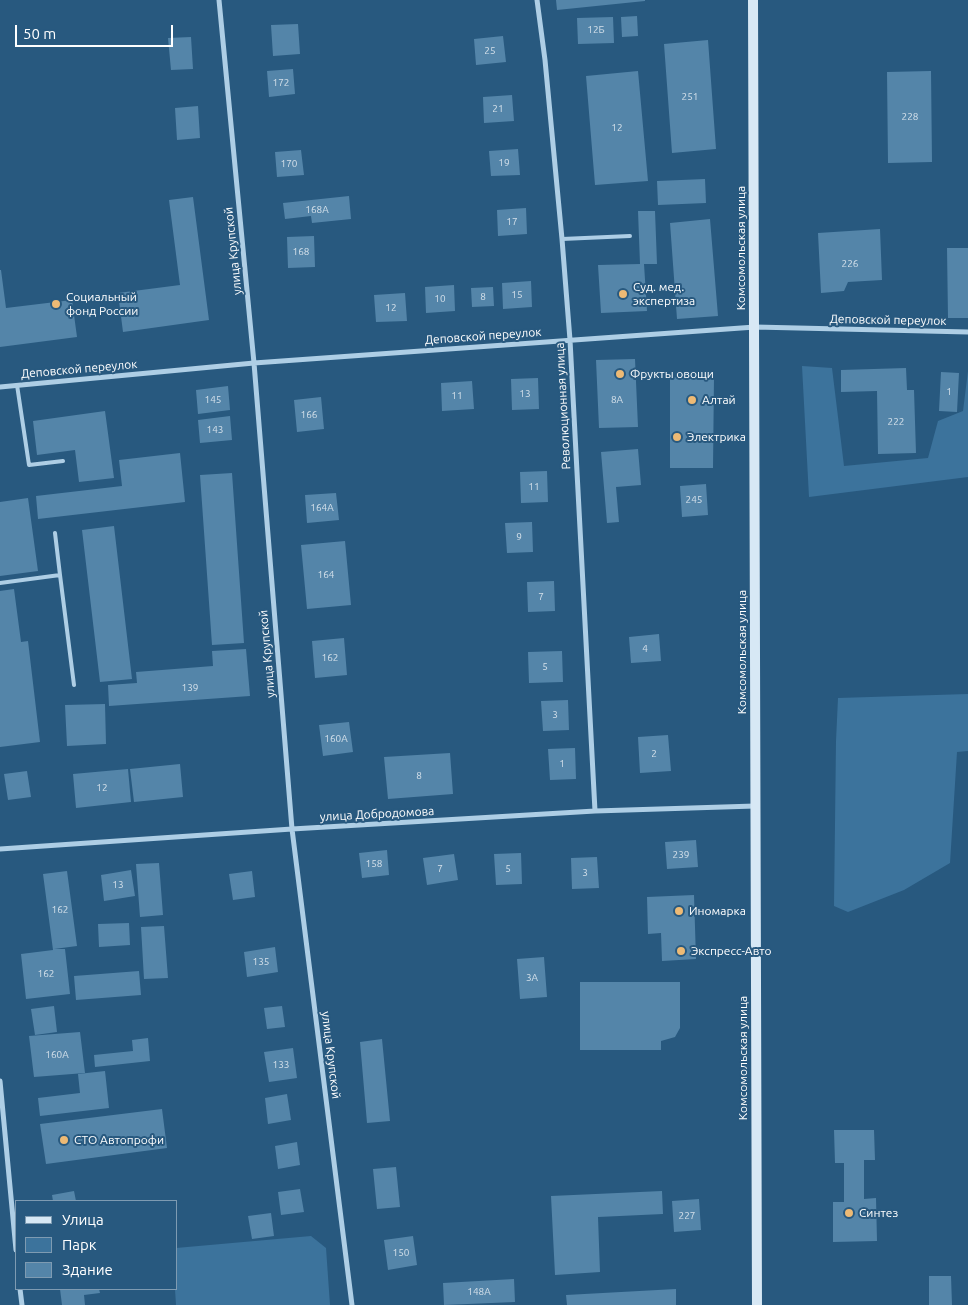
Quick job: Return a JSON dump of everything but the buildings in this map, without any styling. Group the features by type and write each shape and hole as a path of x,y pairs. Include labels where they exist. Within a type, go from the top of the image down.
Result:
{"main road":[{"name":"Комсомольская улица","path":"753,0 757,1305"}],"street":[{"name":"улица Крупской","path":"219,0 254,362 292,829 352,1305"},
{"name":"Революционная улица","path":"536,0 545,60 570,340 595,812"},
{"name":"Деповской переулок","path":"0,387 254,362 755,327 968,332"},
{"name":"улица Добродомова","path":"0,848 595,812 755,806"},
{"path":"0,1081 15,1239"},
{"path":"20,1290 22,1305"}],"lane":[{"path":"562,239 630,236"},
{"path":"17,385 29,465 63,461"},
{"path":"55,533 74,686"},
{"path":"0,583 60,575"}],"green space":[{"path":"802,366 832,368 844,466 928,458 938,421 963,411 968,371 968,477 809,497"},
{"path":"968,694 968,751 957,752 950,863 904,890 848,912 834,906 838,698"},
{"path":"311,1236 326,1248 330,1305 176,1305 178,1248"}],"place":[{"name":"Суд. мед. экспертиза","path":"623,294"},
{"name":"Социальный фонд России","path":"56,304"},
{"name":"Фрукты овощи","path":"620,374"},
{"name":"Алтай","path":"692,400"},
{"name":"Электрика","path":"677,437"},
{"name":"Иномарка","path":"679,911"},
{"name":"Экспресс-Авто","path":"681,951"},
{"name":"СТО Автопрофи","path":"64,1140"},
{"name":"Синтез","path":"849,1213"}]}
